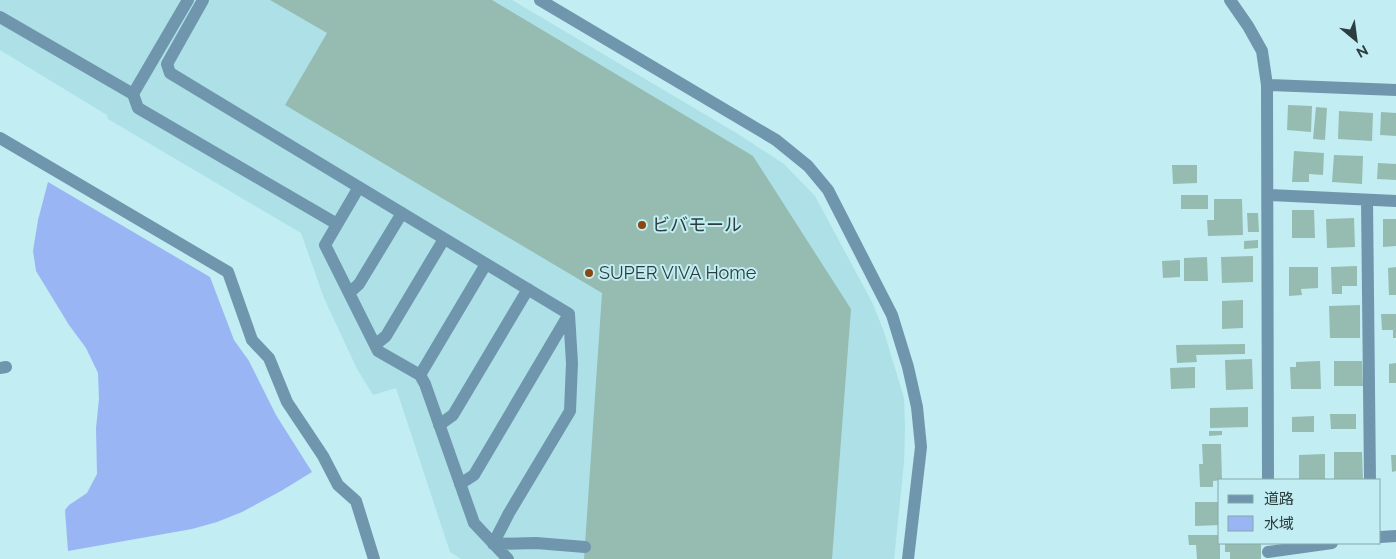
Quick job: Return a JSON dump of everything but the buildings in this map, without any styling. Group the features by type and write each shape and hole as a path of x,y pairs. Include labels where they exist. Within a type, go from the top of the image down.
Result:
{"street":[{"path":"133,94 188,0"},
{"path":"203,0 167,64 170,73 569,314"},
{"path":"540,0 776,140 808,166 828,190 892,315 908,367 917,407 921,447 908,559"},
{"path":"1230,0 1248,26 1262,52 1267,85 1268,479"},
{"path":"0,16 133,94 138,108 337,224"},
{"path":"1267,85 1396,90"},
{"path":"0,138 228,272 252,340 269,358 287,402 323,456 338,485 356,501 374,559"},
{"path":"359,187 325,245 378,350 420,375 425,384 474,523 508,559"},
{"path":"1268,195 1396,201"},
{"path":"1367,200 1370,479"},
{"path":"349,294 359,284 402,213"},
{"path":"376,345 386,336 444,238"},
{"path":"420,375 486,264"},
{"path":"439,425 453,415 528,289"},
{"path":"460,484 474,475 569,314"},
{"path":"493,544 509,513 570,411 572,363 569,314"},
{"path":"1381,536 1396,536"},
{"path":"493,544 536,543 585,548"},
{"path":"1268,551 1324,544"}],"shaded area":[{"name":"ビバモール","path":"0,0 512,0 738,134 784,164 815,196 873,304 884,332 904,398 904,463 894,559 461,559 450,552 396,388 373,395 357,369 324,298 301,233 108,119 107,115 0,50"}],"water":[{"path":"48,182 210,277 234,340 249,361 276,415 312,472 242,512 217,522 192,529 68,551 65,510 69,505 87,493 97,474 98,373 86,348 69,325 36,271 33,251 38,220"}],"place":[{"name":"ビバモール","path":"642,225"},
{"name":"SUPER VIVA Home","path":"589,273"}]}
